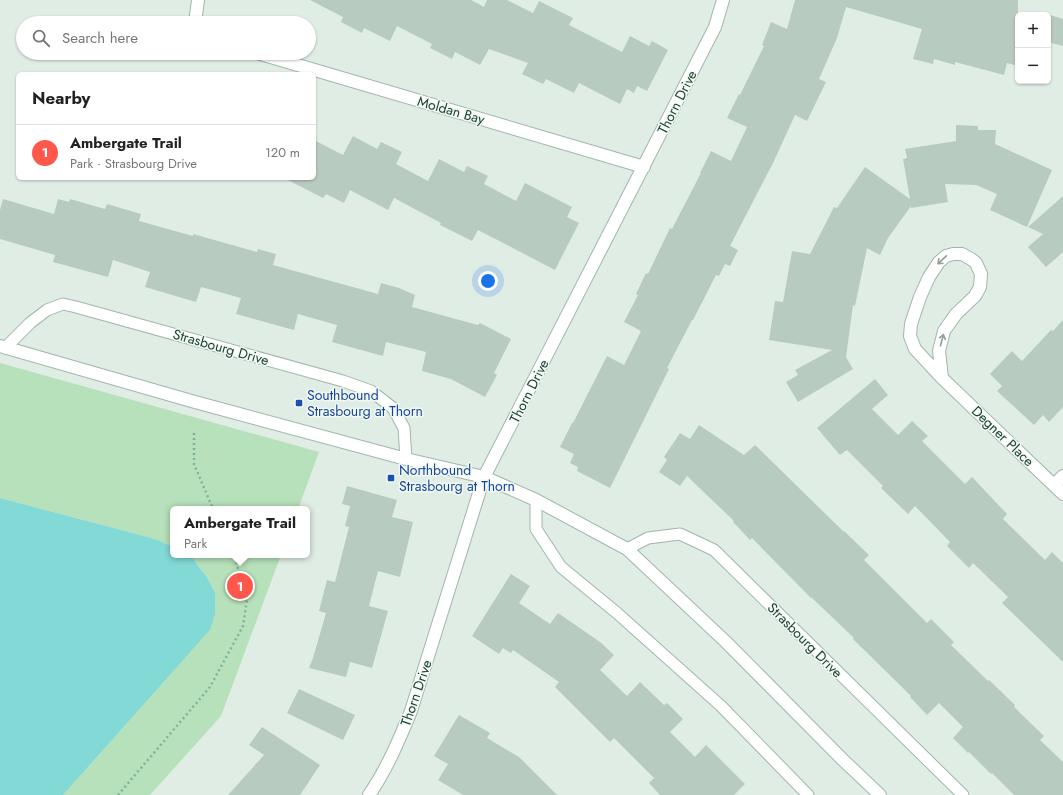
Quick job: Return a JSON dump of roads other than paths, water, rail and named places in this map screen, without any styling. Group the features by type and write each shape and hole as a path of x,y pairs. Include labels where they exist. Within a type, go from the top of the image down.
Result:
{"street":[{"path":"197,16 198,0"},
{"name":"Thorn Drive","path":"371,795 391,758 411,711 484,477 715,27 723,0"},
{"name":"Moldan Bay","path":"281,60 644,167"},
{"name":"Degner Place","path":"942,378 939,351 944,331 956,314 975,296 980,287 981,274 976,263 971,258 962,254 946,256 939,262 929,277 920,297 911,324 910,336 915,349 942,378 1063,494"},
{"name":"Strasbourg Drive","path":"3,347 195,402 406,459 484,477 536,500 627,548 726,642 843,760 880,795"},
{"path":"1054,485 1063,476"}],"lane":[{"name":"Strasbourg Drive","path":"3,347 30,322 47,310 63,304 84,309 335,379 371,391 393,408 404,428 406,459"},
{"path":"536,500 536,529 562,567 618,613 721,706 808,795"},
{"name":"Strasbourg Drive","path":"627,548 648,538 680,534 714,550 963,795"}],"water":[{"path":"0,498 155,539 170,546 170,558 192,558 206,576 215,593 215,614 210,630 63,795 0,795"}],"place":[{"name":"Southbound Strasbourg at Thorn","path":"299,403"},
{"name":"Northbound Strasbourg at Thorn","path":"391,478"},
{"name":"Ambergate Trail","path":"240,586"}]}
